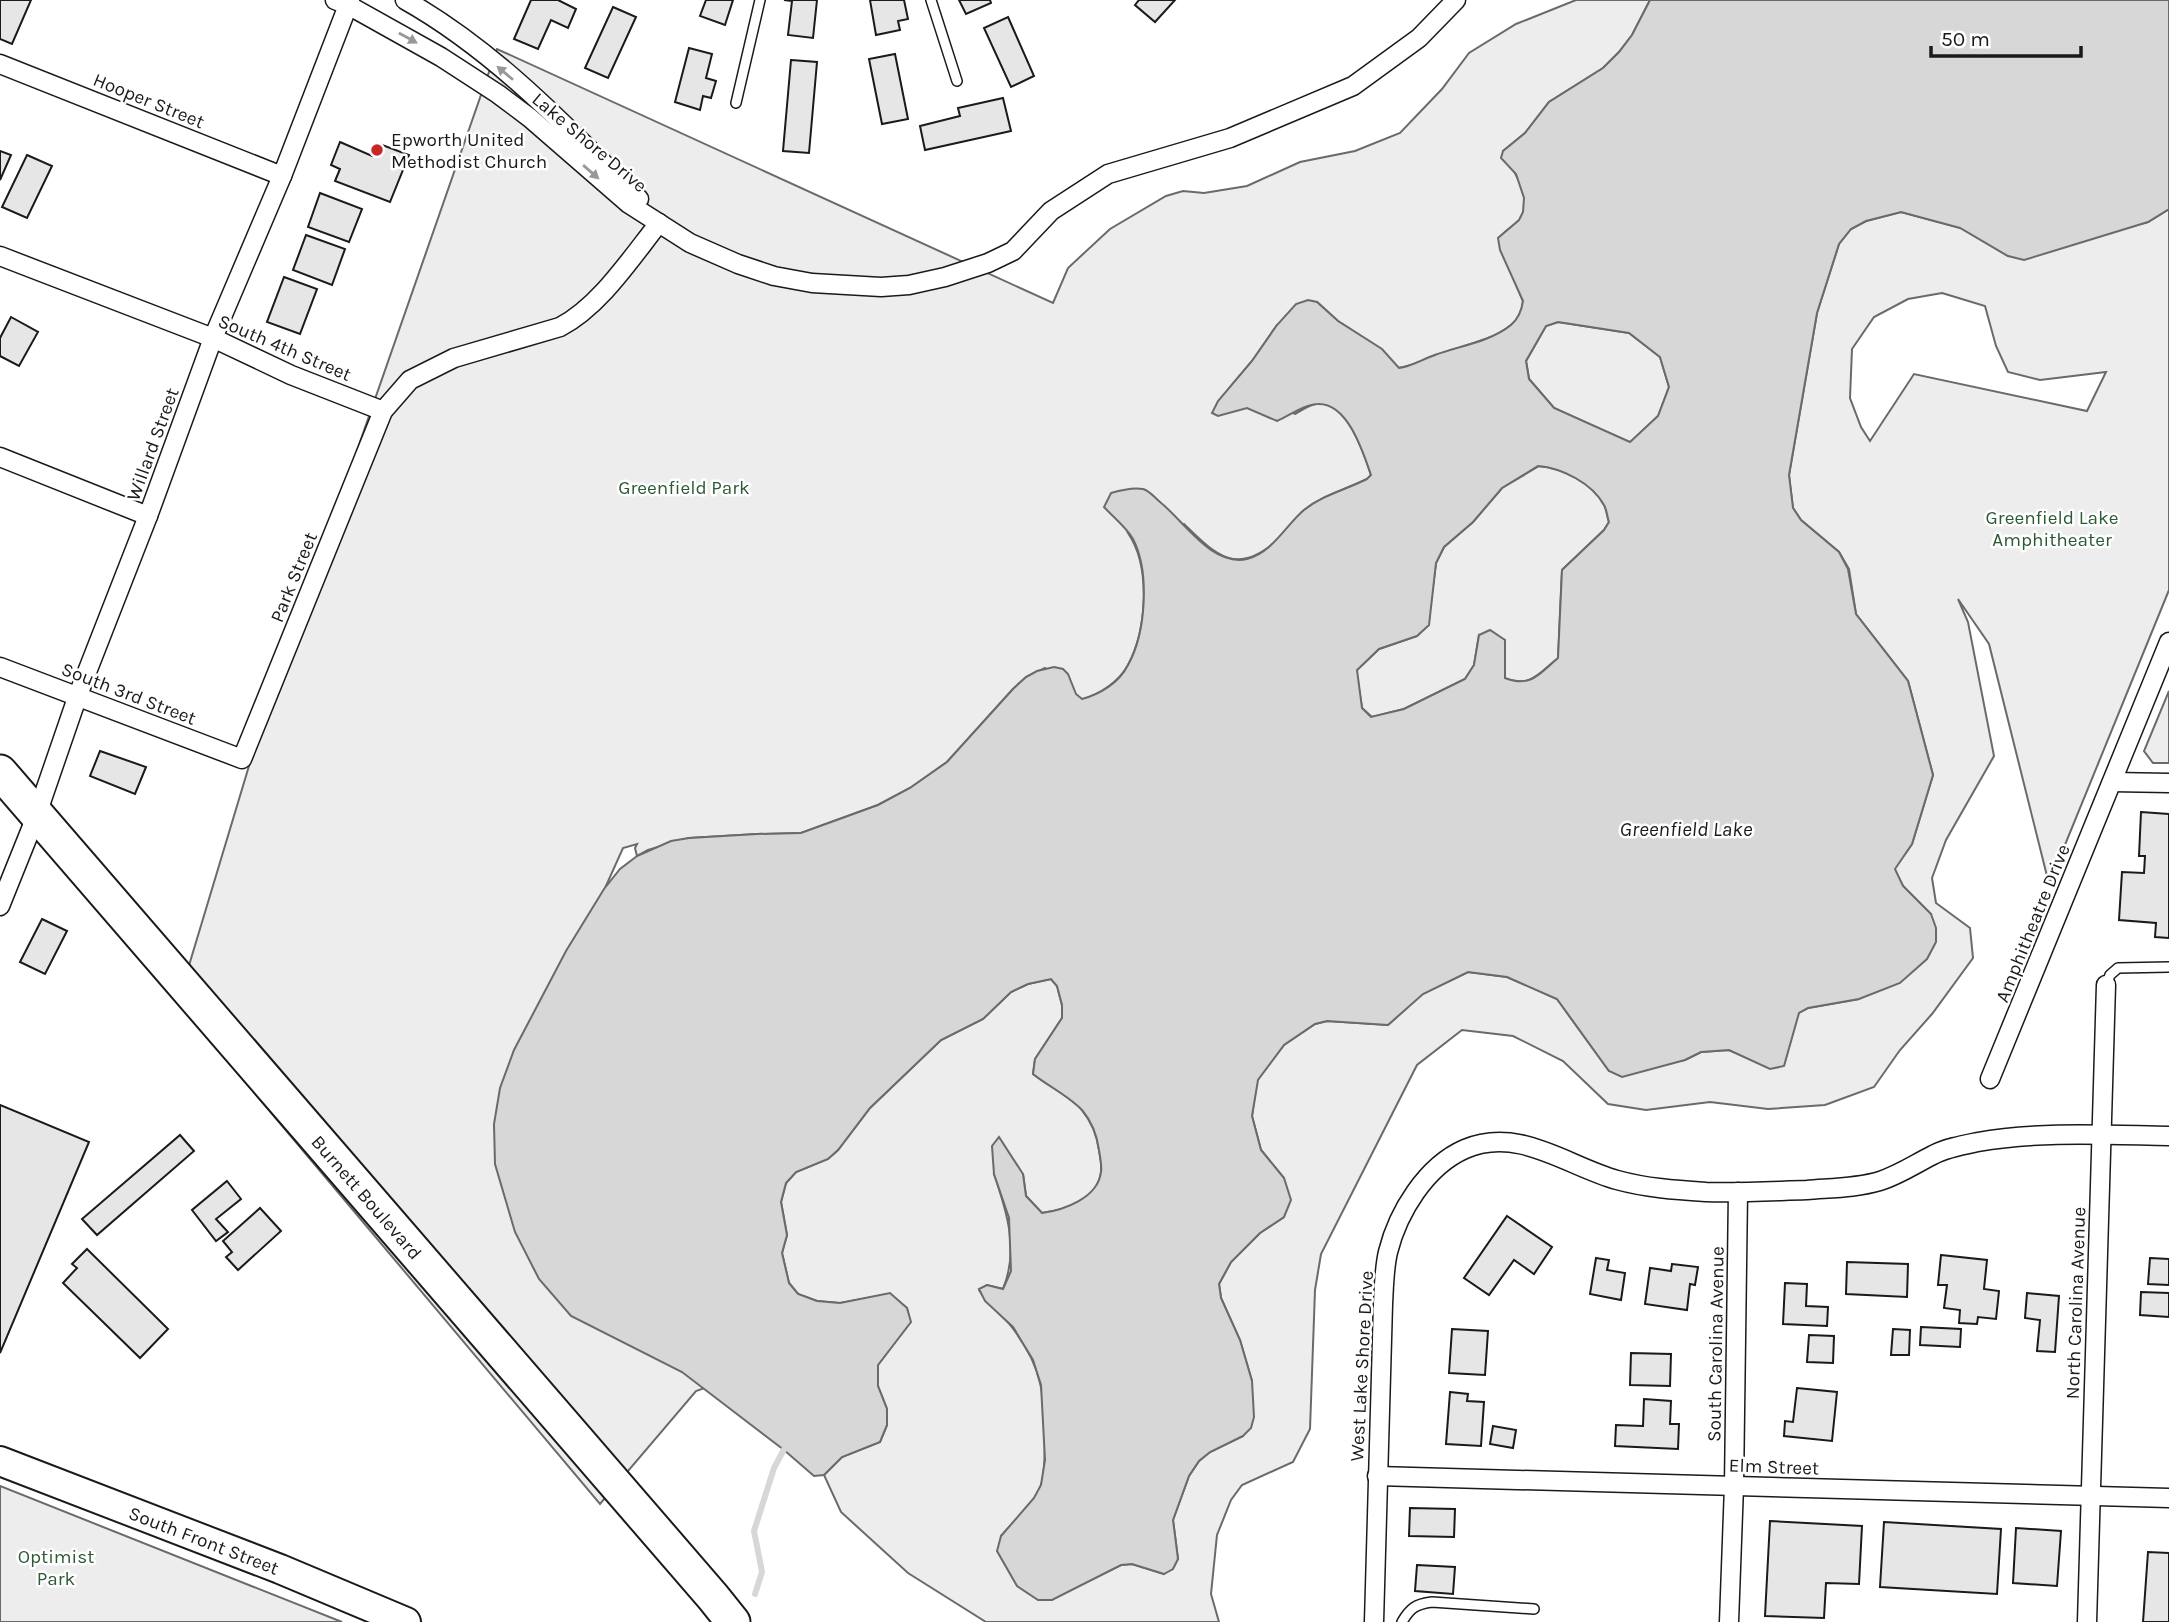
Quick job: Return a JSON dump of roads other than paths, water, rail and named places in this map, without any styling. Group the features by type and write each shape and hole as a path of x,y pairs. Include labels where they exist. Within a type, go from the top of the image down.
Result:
{"highway":[{"name":"Burnett Boulevard","path":"0,772 719,1614 741,1622"}],"main road":[{"name":"South Front Street","path":"0,1461 279,1569 406,1622"}],"street":[{"name":"Lake Shore Drive","path":"405,0 457,33 576,135 659,223"},
{"path":"383,411 410,380 454,358 561,327 583,313 659,223 690,243 738,264 774,276 812,283 909,285 988,263 1013,251 1051,211 1108,174 1230,138 1353,86 1419,38 1456,0"},
{"name":"Lake Shore Drive","path":"344,2 441,57 498,94 530,118 629,204 659,223"},
{"name":"Willard Street","path":"0,906 37,814 78,695 148,516 213,338 282,176 344,2"},
{"name":"Hooper Street","path":"0,64 282,176"},
{"name":"South 4th Street","path":"0,256 213,338 292,375 383,411"},
{"name":"Park Street","path":"242,759 383,411"},
{"path":"0,457 148,516"},
{"name":"Amphitheatre Drive","path":"1990,1079 2169,642"},
{"name":"South 3rd Street","path":"0,667 242,759"},
{"path":"2112,782 2169,783"},
{"name":"North Carolina Avenue","path":"2087,1622 2106,985"},
{"name":"West Lake Shore Drive","path":"1374,1622 1382,1304 1388,1252 1403,1214 1425,1180 1453,1155 1468,1147 1499,1142 1530,1145 1618,1180 1660,1188 1738,1192 1864,1185 1899,1174 1935,1154 1979,1142 2101,1135 2169,1136"},
{"name":"South Carolina Avenue","path":"1730,1622 1738,1192"},
{"name":"Elm Street","path":"1377,1476 2169,1498"}],"lane":[{"path":"736,103 760,0"},
{"path":"931,0 957,81"},
{"path":"2106,985 2110,975 2118,968 2169,967"},
{"path":"1402,1622 1409,1609 1420,1603 1534,1609"}],"water":[{"name":"Greenfield Lake","path":"1650,0 2169,0 2169,209 2148,222 2024,260 2008,256 1960,228 1901,212 1866,221 1851,229 1839,244 1817,313 1789,475 1793,508 1801,520 1839,552 1848,569 1856,614 1908,681 1933,775 1912,844 1895,869 1903,886 1931,914 1936,928 1936,942 1927,959 1900,983 1859,999 1808,1008 1799,1013 1784,1066 1770,1069 1729,1050 1701,1052 1685,1060 1622,1077 1609,1071 1557,999 1507,977 1468,972 1423,994 1388,1025 1327,1021 1315,1024 1284,1045 1258,1080 1252,1116 1261,1150 1284,1178 1291,1200 1284,1217 1260,1233 1231,1262 1219,1284 1221,1298 1240,1340 1252,1381 1254,1417 1251,1428 1243,1436 1210,1452 1199,1461 1189,1476 1173,1520 1178,1559 1173,1569 1164,1574 1132,1564 1121,1565 1052,1600 1038,1600 1017,1586 997,1551 1001,1536 1034,1498 1041,1485 1045,1460 1041,1385 1033,1360 1013,1327 985,1301 979,1289 987,1285 1003,1289 1011,1271 1009,1218 994,1174 992,1146 999,1137 1023,1174 1026,1196 1042,1213 1079,1201 1094,1189 1099,1181 1101,1161 1097,1139 1086,1115 1071,1100 1033,1074 1035,1059 1062,1018 1057,986 1051,979 1028,984 1011,992 983,1019 941,1040 870,1108 838,1150 828,1159 796,1172 786,1183 781,1202 787,1235 782,1253 789,1283 798,1294 817,1301 840,1303 890,1293 907,1308 911,1322 878,1365 878,1386 887,1409 887,1425 880,1442 842,1457 824,1475 814,1476 682,1372 571,1316 539,1279 515,1232 495,1164 494,1124 500,1088 514,1050 566,951 604,889 620,869 637,856 671,841 689,838 801,833 878,805 910,788 947,762 1013,689 1037,671 1054,667 1063,669 1068,674 1076,694 1082,699 1102,691 1114,682 1128,665 1139,636 1144,585 1133,539 1104,507 1111,493 1139,488 1146,490 1199,541 1222,556 1234,560 1256,556 1271,545 1297,516 1311,505 1367,479 1371,475 1353,430 1338,411 1329,406 1308,406 1277,421 1247,408 1218,416 1212,413 1218,401 1252,361 1277,325 1296,304 1308,300 1317,302 1338,321 1382,349 1399,368 1484,340 1511,325 1519,314 1523,301 1500,250 1498,238 1519,220 1523,212 1524,198 1516,174 1501,158 1503,151 1525,133 1549,102 1603,68 1632,35","holes":["1558,322 1629,333 1660,357 1669,387 1658,416 1630,442 1554,408 1529,379 1526,361 1546,326","1538,466 1566,473 1592,490 1604,505 1609,522 1562,570 1558,658 1534,678 1522,681 1505,678 1505,640 1490,630 1479,635 1474,665 1465,679 1404,709 1371,717 1362,708 1357,670 1379,649 1417,636 1429,625 1436,563 1444,547 1473,522 1502,488"]}],"waterway":[{"path":"755,1594 762,1572 754,1531 774,1468 788,1442"}],"place":[{"name":"Epworth United Methodist Church","path":"377,150"}],"park label":[{"name":"Greenfield Park","path":"684,487"},
{"name":"Greenfield Lake Amphitheater","path":"2052,528"},
{"name":"Optimist Park","path":"56,1567"}]}
